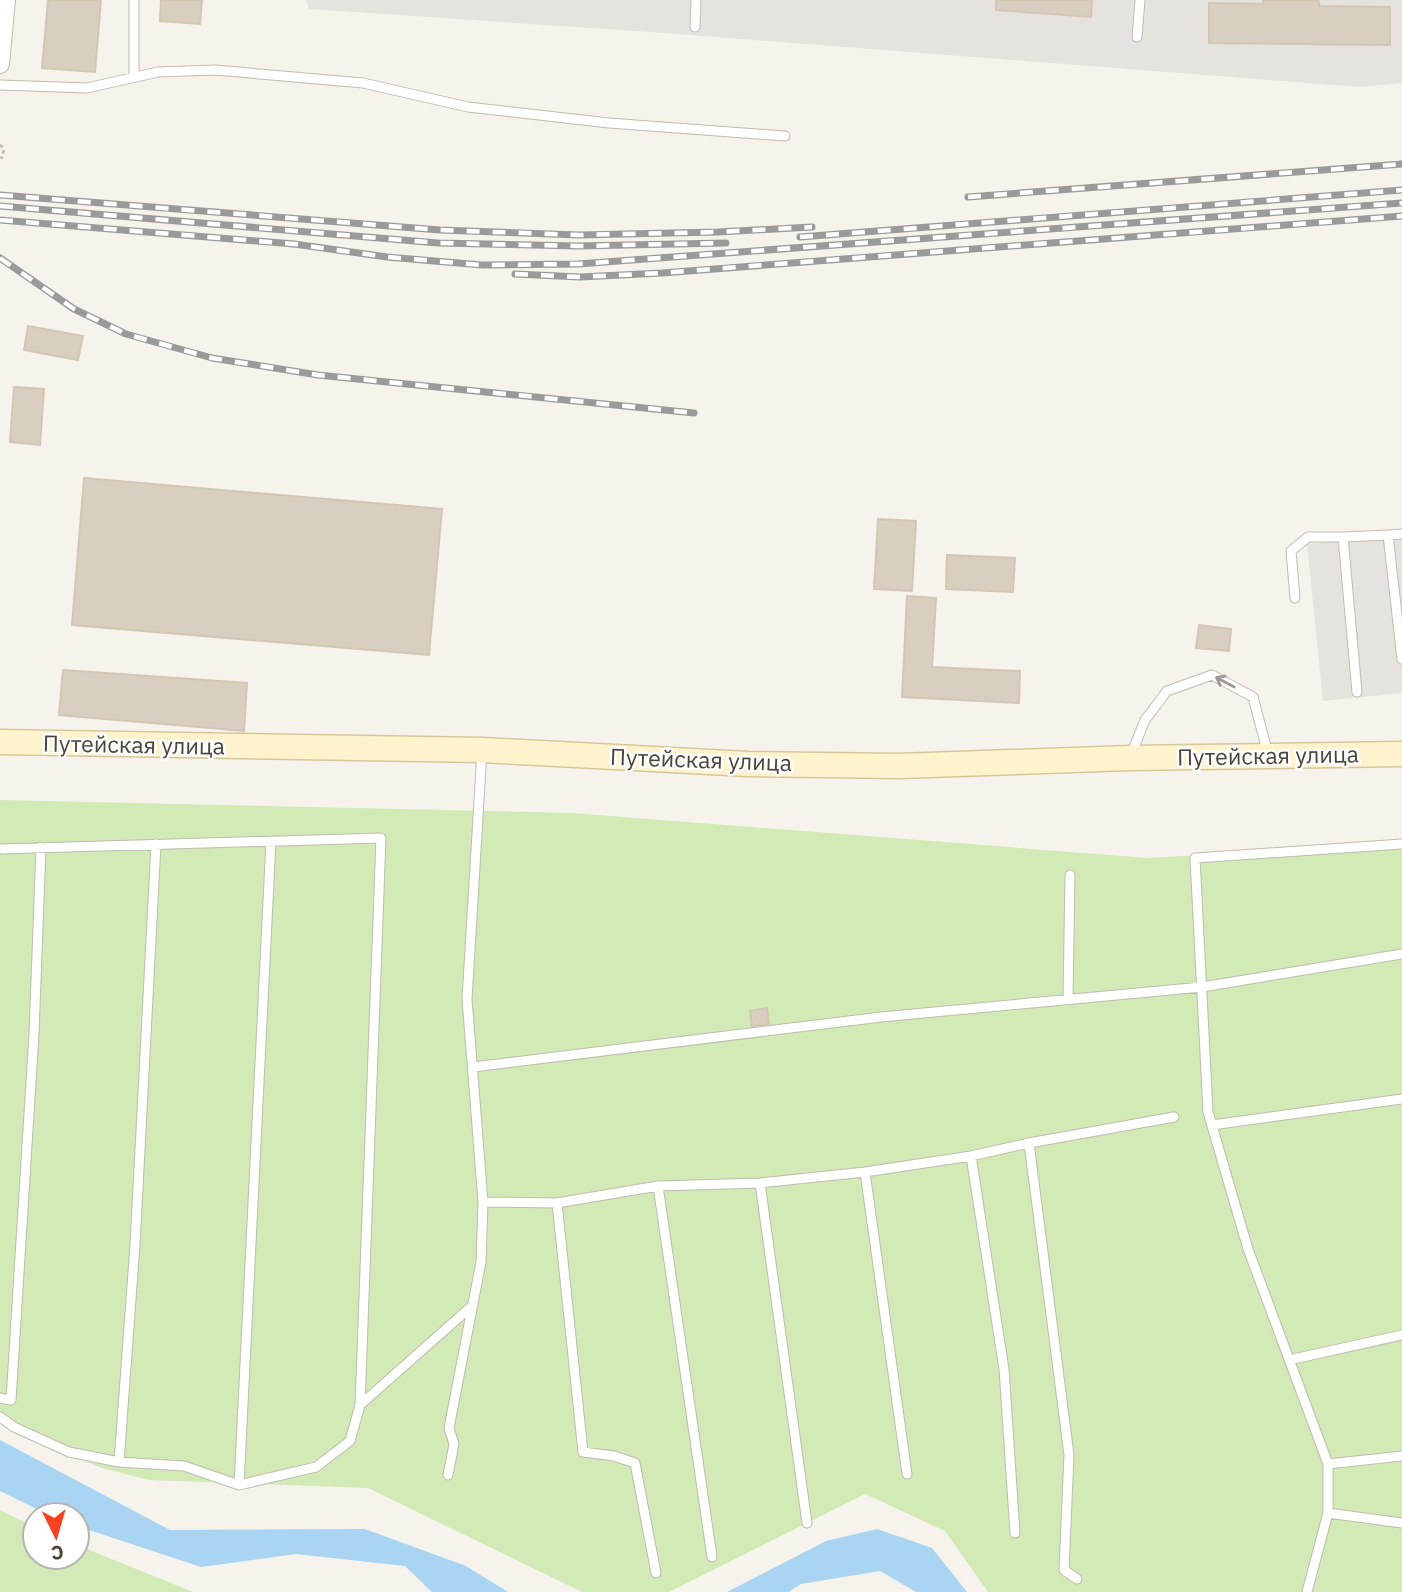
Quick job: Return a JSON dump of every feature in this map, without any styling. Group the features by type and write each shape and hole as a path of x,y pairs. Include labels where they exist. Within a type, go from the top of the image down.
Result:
{"main road":[{"name":"Путейская улица","path":"0,742 482,750 748,764 858,765 1402,754"}],"street":[{"path":"0,64 6,0"}],"lane":[{"path":"134,0 134,77"},
{"path":"695,27 696,0"},
{"path":"1137,37 1140,0"},
{"path":"0,85 87,88 158,72 215,70 350,82 468,107 609,123 785,136"},
{"path":"1295,598 1291,551 1308,537 1402,534"},
{"path":"1388,535 1402,659"},
{"path":"1342,537 1357,692"},
{"path":"1130,758 1145,720 1167,691 1212,675 1252,697 1269,756"},
{"path":"448,1475 454,1444 449,1428 481,1262 483,1202 467,999 482,750"},
{"path":"0,849 381,838 360,1405 350,1441 316,1467 239,1485 184,1466 119,1462 69,1452 14,1427 0,1417"},
{"path":"239,1485 271,841"},
{"path":"119,1462 135,1231 156,844"},
{"path":"1307,1592 1328,1513 1328,1464 1248,1249 1208,1112 1195,858 1402,844"},
{"path":"0,1398 12,1400 34,1034 41,847"},
{"path":"1068,999 1070,875"},
{"path":"473,1067 881,1017 1202,987 1402,954"},
{"path":"1212,1125 1402,1099"},
{"path":"483,1202 557,1203 658,1186 760,1183 865,1172 971,1156 1174,1117"},
{"path":"1029,1143 1069,1455 1064,1570 1077,1579"},
{"path":"971,1156 1004,1369 1015,1533"},
{"path":"865,1172 907,1475"},
{"path":"760,1183 807,1523"},
{"path":"658,1186 712,1557"},
{"path":"557,1203 583,1452 614,1456 635,1463 656,1573"},
{"path":"360,1405 473,1305"},
{"path":"1289,1360 1402,1335"},
{"path":"1328,1464 1402,1456"},
{"path":"1328,1513 1402,1523"}],"path":[{"path":"0,145 4,149 0,158"}],"shaded area":[{"path":"306,0 1402,0 1402,83 1359,87 664,33 309,9"},
{"path":"1402,534 1402,693 1323,701 1307,544"}],"green space":[{"path":"0,800 572,813 1148,858 1402,843 1402,1592 988,1592 945,1531 865,1494 669,1592 582,1592 368,1488 149,1480 102,1468 35,1442 0,1421"},
{"path":"0,1510 21,1520 21,1571 91,1571 91,1551 193,1592 0,1592"}],"water":[{"path":"0,1440 170,1530 365,1529 466,1566 508,1592 432,1592 405,1566 296,1554 201,1567 91,1531 91,1501 21,1501 0,1491"},
{"path":"877,1529 932,1548 967,1592 916,1592 880,1571 801,1584 789,1592 727,1592 826,1541"}],"building":[{"path":"48,0 101,0 95,72 42,68"},
{"path":"161,0 202,0 200,24 160,21"},
{"path":"996,0 1092,0 1091,17 996,10"},
{"path":"1263,0 1318,0 1320,6 1390,7 1390,45 1209,43 1209,3 1263,4"},
{"path":"28,326 83,336 78,360 24,350"},
{"path":"14,387 44,389 40,445 10,442"},
{"path":"84,478 442,509 429,655 72,625"},
{"path":"878,519 916,521 912,591 874,589"},
{"path":"947,555 1015,558 1013,592 946,589"},
{"path":"907,596 936,598 932,667 1020,671 1019,703 902,697"},
{"path":"1199,625 1231,629 1229,651 1196,648"},
{"path":"63,670 247,683 244,731 59,715"},
{"path":"767,1008 769,1024 752,1026 750,1011"}],"railway":[{"path":"968,197 1402,164"},
{"path":"800,237 1402,190"},
{"path":"0,195 440,230 579,235 812,227"},
{"path":"0,220 294,244 387,257 482,265 578,264 1402,203"},
{"path":"0,206 438,243 578,246 726,243"},
{"path":"515,274 580,277 662,273 1402,216"},
{"path":"0,258 74,309 126,334 212,358 318,375 694,413"}]}
